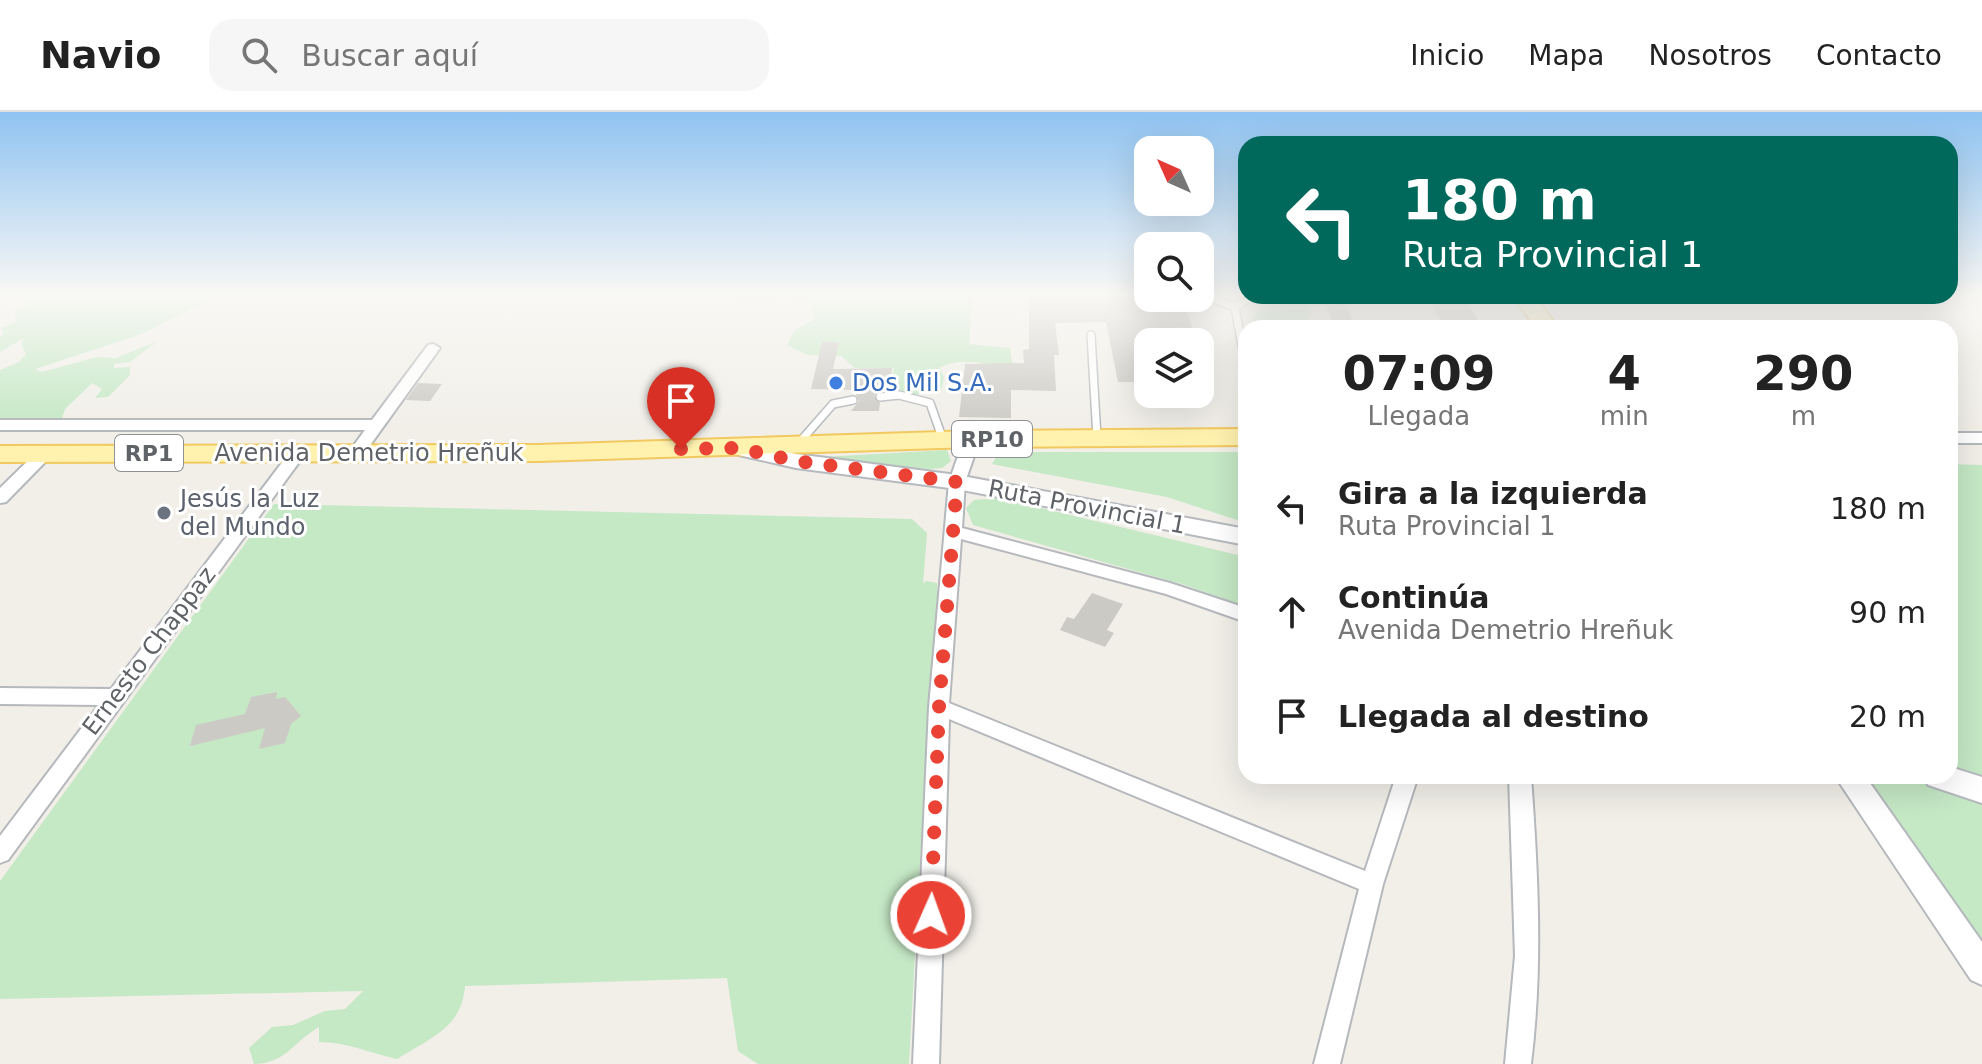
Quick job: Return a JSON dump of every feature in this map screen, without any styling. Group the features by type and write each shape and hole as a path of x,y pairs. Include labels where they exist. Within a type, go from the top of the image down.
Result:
{"main road":[{"name":"RP10","path":"738,448 972,439 1238,437"},
{"name":"Avenida Demetrio Hreñuk","path":"0,454 299,451 538,453 738,448"},
{"name":"Ruta Provincial 1","path":"738,448 796,461 957,482 1238,535"},
{"path":"1958,782 1982,790"}],"street":[{"path":"357,452 433,348"},
{"path":"0,425 377,425"},
{"path":"1958,438 1982,438"},
{"path":"926,1064 939,707 957,482 972,439"},
{"name":"Ernesto Chappaz","path":"0,853 113,697 299,451"},
{"path":"0,498 44,454"},
{"path":"953,531 1170,589 1238,612"},
{"path":"0,696 113,697"},
{"path":"939,707 1372,884"},
{"path":"1327,1064 1372,884 1404,784"},
{"path":"1518,1064 1526,1009 1526,864 1521,784"},
{"path":"1855,784 1982,969"}],"lane":[{"path":"1091,338 1097,438"},
{"path":"880,397 899,395 930,403 943,440"},
{"path":"797,445 833,404 853,400"}],"green space":[{"path":"0,338 23,338 0,352"},
{"path":"24,338 128,338 35,369 42,372 97,357 116,358 158,341 130,362 114,364 114,368 130,367 130,375 108,397 95,398 102,389 92,383 65,409 61,422 0,426 0,370 19,362 26,354 21,344"},
{"path":"791,338 969,338 969,344 1010,348 1014,373 977,362 948,364 939,368 944,377 942,388 900,399 890,388 894,368 855,368 841,356 808,355 787,345"},
{"path":"947,450 951,461 942,468 930,469 805,458"},
{"path":"999,452 1238,452 1238,520 1167,497 992,464"},
{"path":"1958,464 1982,465 1982,985 1902,873 1850,784 1958,784"},
{"path":"999,498 1238,555 1238,604 1185,585 973,525 966,508 974,500"},
{"path":"274,504 912,519 927,533 923,584 926,581 937,583 938,647 926,820 921,844 909,1064 758,1064 738,1051 727,978 465,986 463,1000 451,1022 432,1038 397,1059 319,1042 319,1027 274,1060 254,1064 249,1048 272,1027 293,1025 325,1011 345,1009 363,991 0,999 0,881"}],"building":[{"path":"1029,338 1057,338 1059,355 1054,355 1056,391 1011,390 1011,418 959,417 965,364 1024,363 1023,350 1029,349"},
{"path":"1109,338 1134,338 1134,382 1118,382"},
{"path":"822,342 839,342 833,369 892,368 890,388 874,395 880,403 879,411 851,411 859,401 854,390 811,389"},
{"path":"418,383 442,384 430,401 406,400"},
{"path":"1092,593 1123,604 1107,630 1114,633 1105,647 1060,630 1067,617 1074,619"},
{"path":"277,692 276,699 285,697 301,716 291,724 285,743 259,749 265,728 190,746 196,725 245,714 251,697"}],"place":[{"name":"Dos Mil S.A.","path":"836,383"},
{"name":"Jesús la Luz del Mundo","path":"164,513"}],"route":[{"path":"681,449 738,448 796,461 957,482 939,707 931,915"}]}
